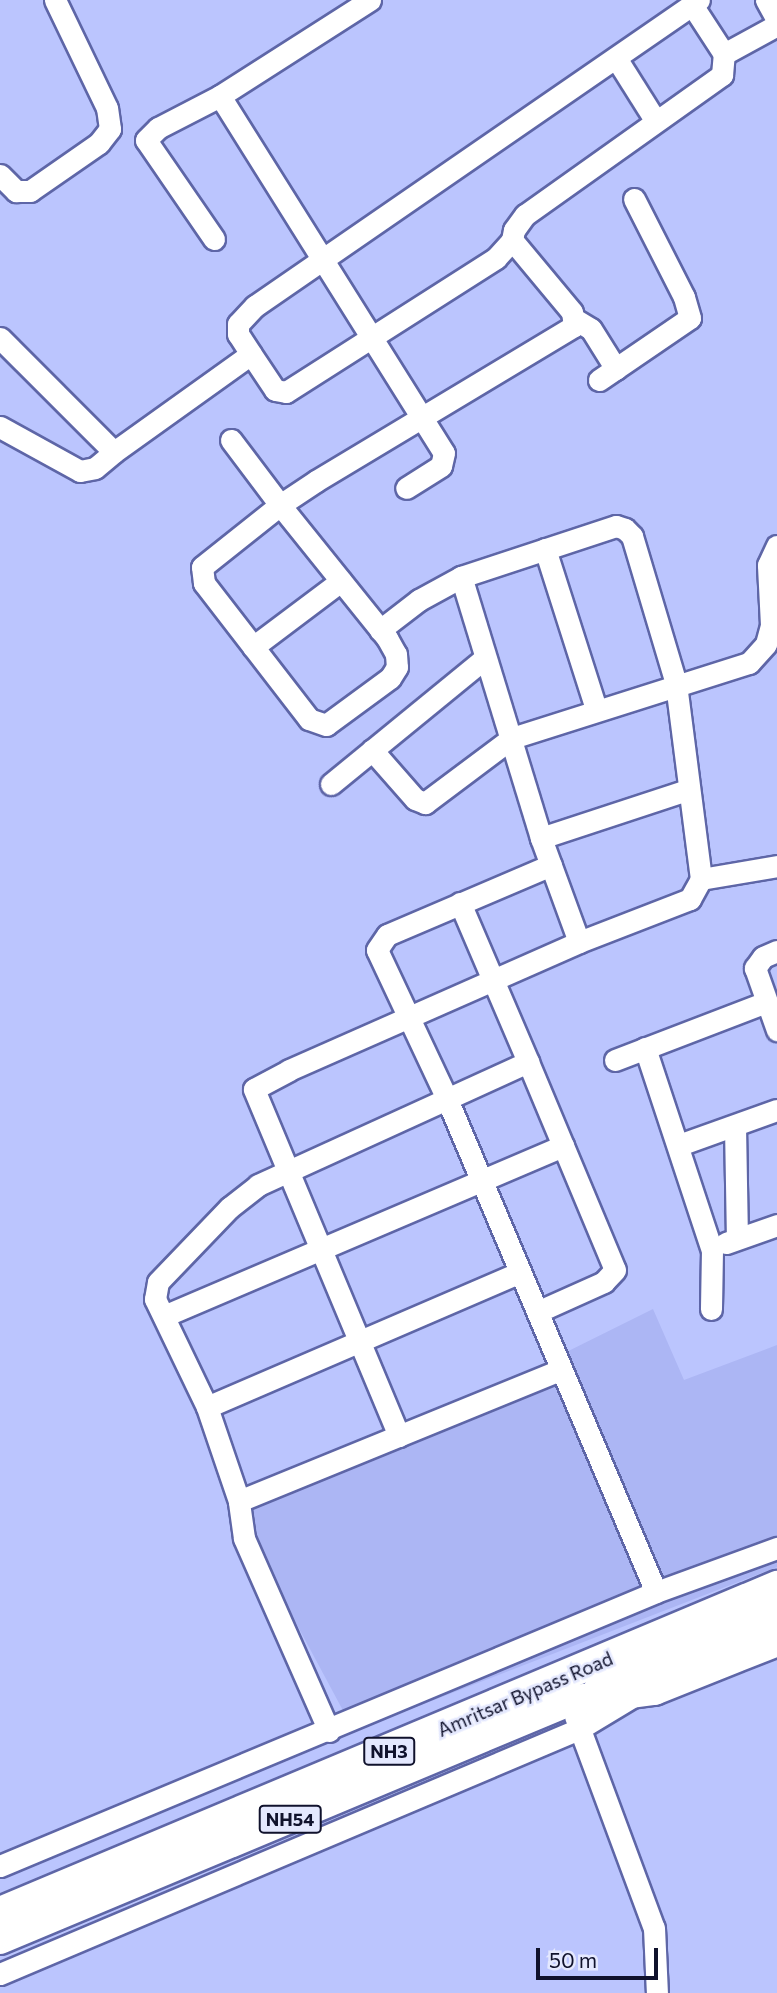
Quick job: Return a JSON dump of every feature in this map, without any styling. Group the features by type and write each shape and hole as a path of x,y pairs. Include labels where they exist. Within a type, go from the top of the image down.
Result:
{"highway":[{"name":"Amritsar Bypass Road","path":"0,1912 777,1586"},
{"name":"NH54","path":"574,1699 777,1614"},
{"name":"Amritsar Bypass Road","path":"0,1939 574,1699 634,1696 777,1641"}],"street":[{"path":"214,239 146,140 158,128 220,96 370,0"},
{"path":"724,54 777,23 766,0"},
{"path":"1,181 16,191 30,191 99,143 110,129 107,108 60,2"},
{"path":"696,3 724,54 726,67 714,83 655,120 525,215 512,240 496,258 286,392 275,390 237,334 241,317 696,3"},
{"path":"616,58 655,120"},
{"path":"220,96 326,258 425,417 445,460 406,488"},
{"path":"512,240 576,320 591,329 608,374 690,318 684,297 634,199"},
{"path":"231,440 280,505 380,630 396,654 397,667 390,678 321,726 309,719 204,583 202,567 280,505 568,331 576,320"},
{"path":"0,338 114,452"},
{"path":"0,427 80,471 95,468 251,354"},
{"path":"380,630 429,593 461,577 615,526 625,529 632,536 676,684 687,790 701,879 690,900 493,978 257,1085 253,1095 399,1436"},
{"path":"372,750 415,799 425,803 512,738 596,709 749,663 759,656 771,625 768,565 777,546"},
{"path":"545,550 596,709"},
{"path":"461,577 541,838 579,942"},
{"path":"253,647 341,581"},
{"path":"331,784 485,658"},
{"path":"541,838 687,790"},
{"path":"551,865 387,934 378,944 447,1099 656,1592"},
{"path":"701,879 777,866"},
{"path":"460,903 615,1270 604,1282 537,1312"},
{"path":"777,951 763,957 755,968 777,1030"},
{"path":"615,1060 766,1002"},
{"path":"645,1048 712,1250 711,1309"},
{"path":"329,1731 244,1538 240,1501 207,1407 155,1299 158,1282 241,1197 286,1170 528,1062"},
{"path":"679,1145 777,1110"},
{"path":"734,1126 737,1238"},
{"path":"164,1316 563,1146"},
{"path":"712,1250 737,1238 777,1225"},
{"path":"207,1407 359,1339 520,1272"},
{"path":"240,1501 560,1370"},
{"path":"0,1866 329,1731 656,1592 777,1548"},
{"path":"0,1974 579,1729 634,1696"},
{"path":"574,1699 579,1729 654,1928 657,1993"}],"shaded area":[{"path":"653,1309 684,1380 777,1345 777,1567 354,1731 238,1515"}]}
